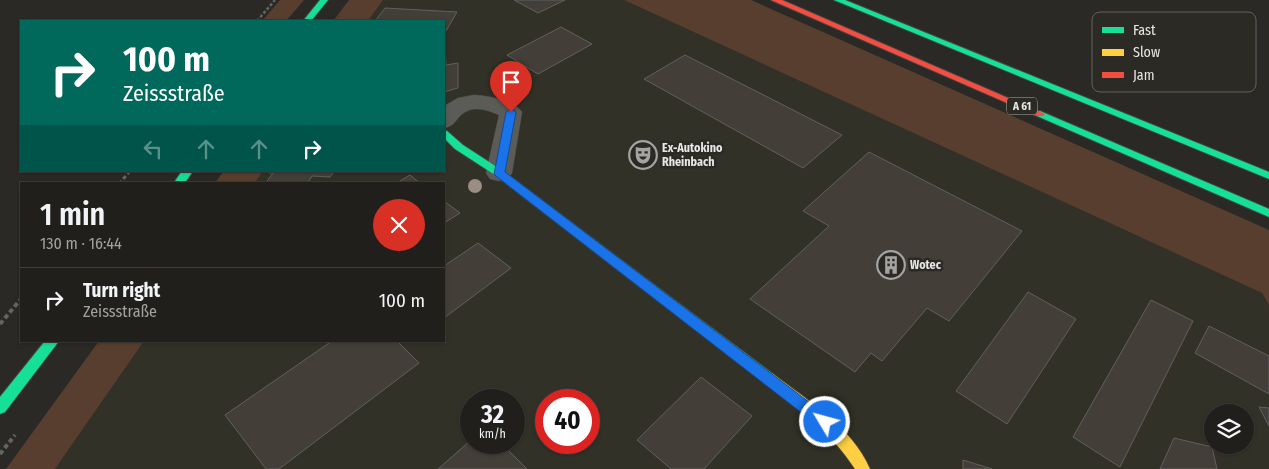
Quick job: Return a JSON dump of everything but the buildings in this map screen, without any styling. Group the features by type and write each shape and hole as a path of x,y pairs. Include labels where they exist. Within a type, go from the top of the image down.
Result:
{"main road":[{"path":"308,20 324,0"},
{"name":"A 61","path":"775,0 1269,213"},
{"name":"A 61","path":"838,0 1269,176"},
{"path":"445,134 459,148 499,174 825,422 846,443 864,469"},
{"path":"180,182 187,172"},
{"path":"0,408 52,342"}],"street":[{"path":"445,120 457,105 469,103 481,102 511,112 499,174"}],"path":[{"path":"258,20 276,0"},
{"path":"121,182 129,172"},
{"path":"0,324 20,300"}],"shaded area":[{"path":"280,0 304,0 287,20 263,20"},
{"path":"349,0 383,0 369,20 334,20"},
{"path":"383,0 624,0 1262,293 1269,305 1269,469 55,469 143,342 445,342 445,182 255,182 262,172 445,172 445,20 369,20"},
{"path":"624,0 751,0 1269,230 1269,305 1262,293"},
{"path":"223,172 262,172 255,182 216,182"},
{"path":"98,342 143,342 55,469 6,469"}],"traffic: fast":[{"path":"308,20 324,0"},
{"path":"838,0 1269,176"},
{"path":"1040,114 1269,213"},
{"path":"445,134 459,147 499,173 768,378"},
{"path":"180,182 187,172"},
{"path":"0,408 52,342"}],"traffic: slow":[{"path":"768,378 825,422 846,443 863,469"}],"traffic: jam":[{"path":"775,0 1040,114"}],"place":[{"name":"Ex-Autokino Rheinbach","path":"643,155"},
{"name":"Wotec","path":"891,265"}],"route":[{"path":"511,112 499,174 825,422"}]}
